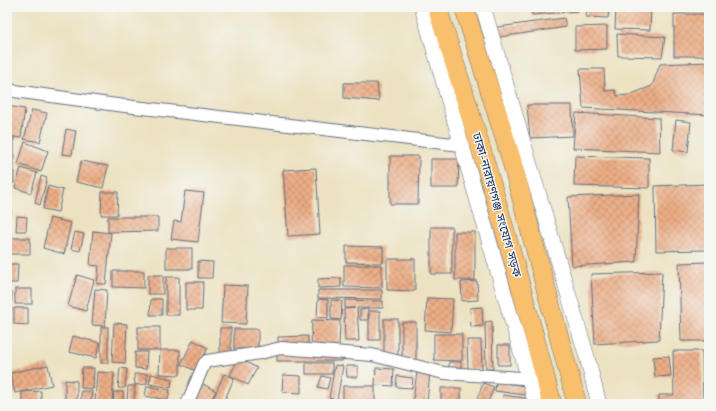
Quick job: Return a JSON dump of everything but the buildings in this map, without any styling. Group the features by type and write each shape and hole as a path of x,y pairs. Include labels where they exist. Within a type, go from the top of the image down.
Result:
{"main road":[{"name":"ঢাকা-নারায়ণগঞ্জ সংযোগ সড়ক","path":"437,7 483,153 537,379 552,404"},
{"name":"ঢাকা-নারায়ণগঞ্জ সংযোগ সড়ক","path":"464,7 510,155 577,404"}],"street":[{"path":"422,7 461,145 537,379 536,404"},
{"path":"483,7 585,349 599,404"},
{"path":"7,90 117,105 461,145"},
{"path":"187,404 204,364 207,361 260,353 281,348 372,354 444,373 537,379"}]}
